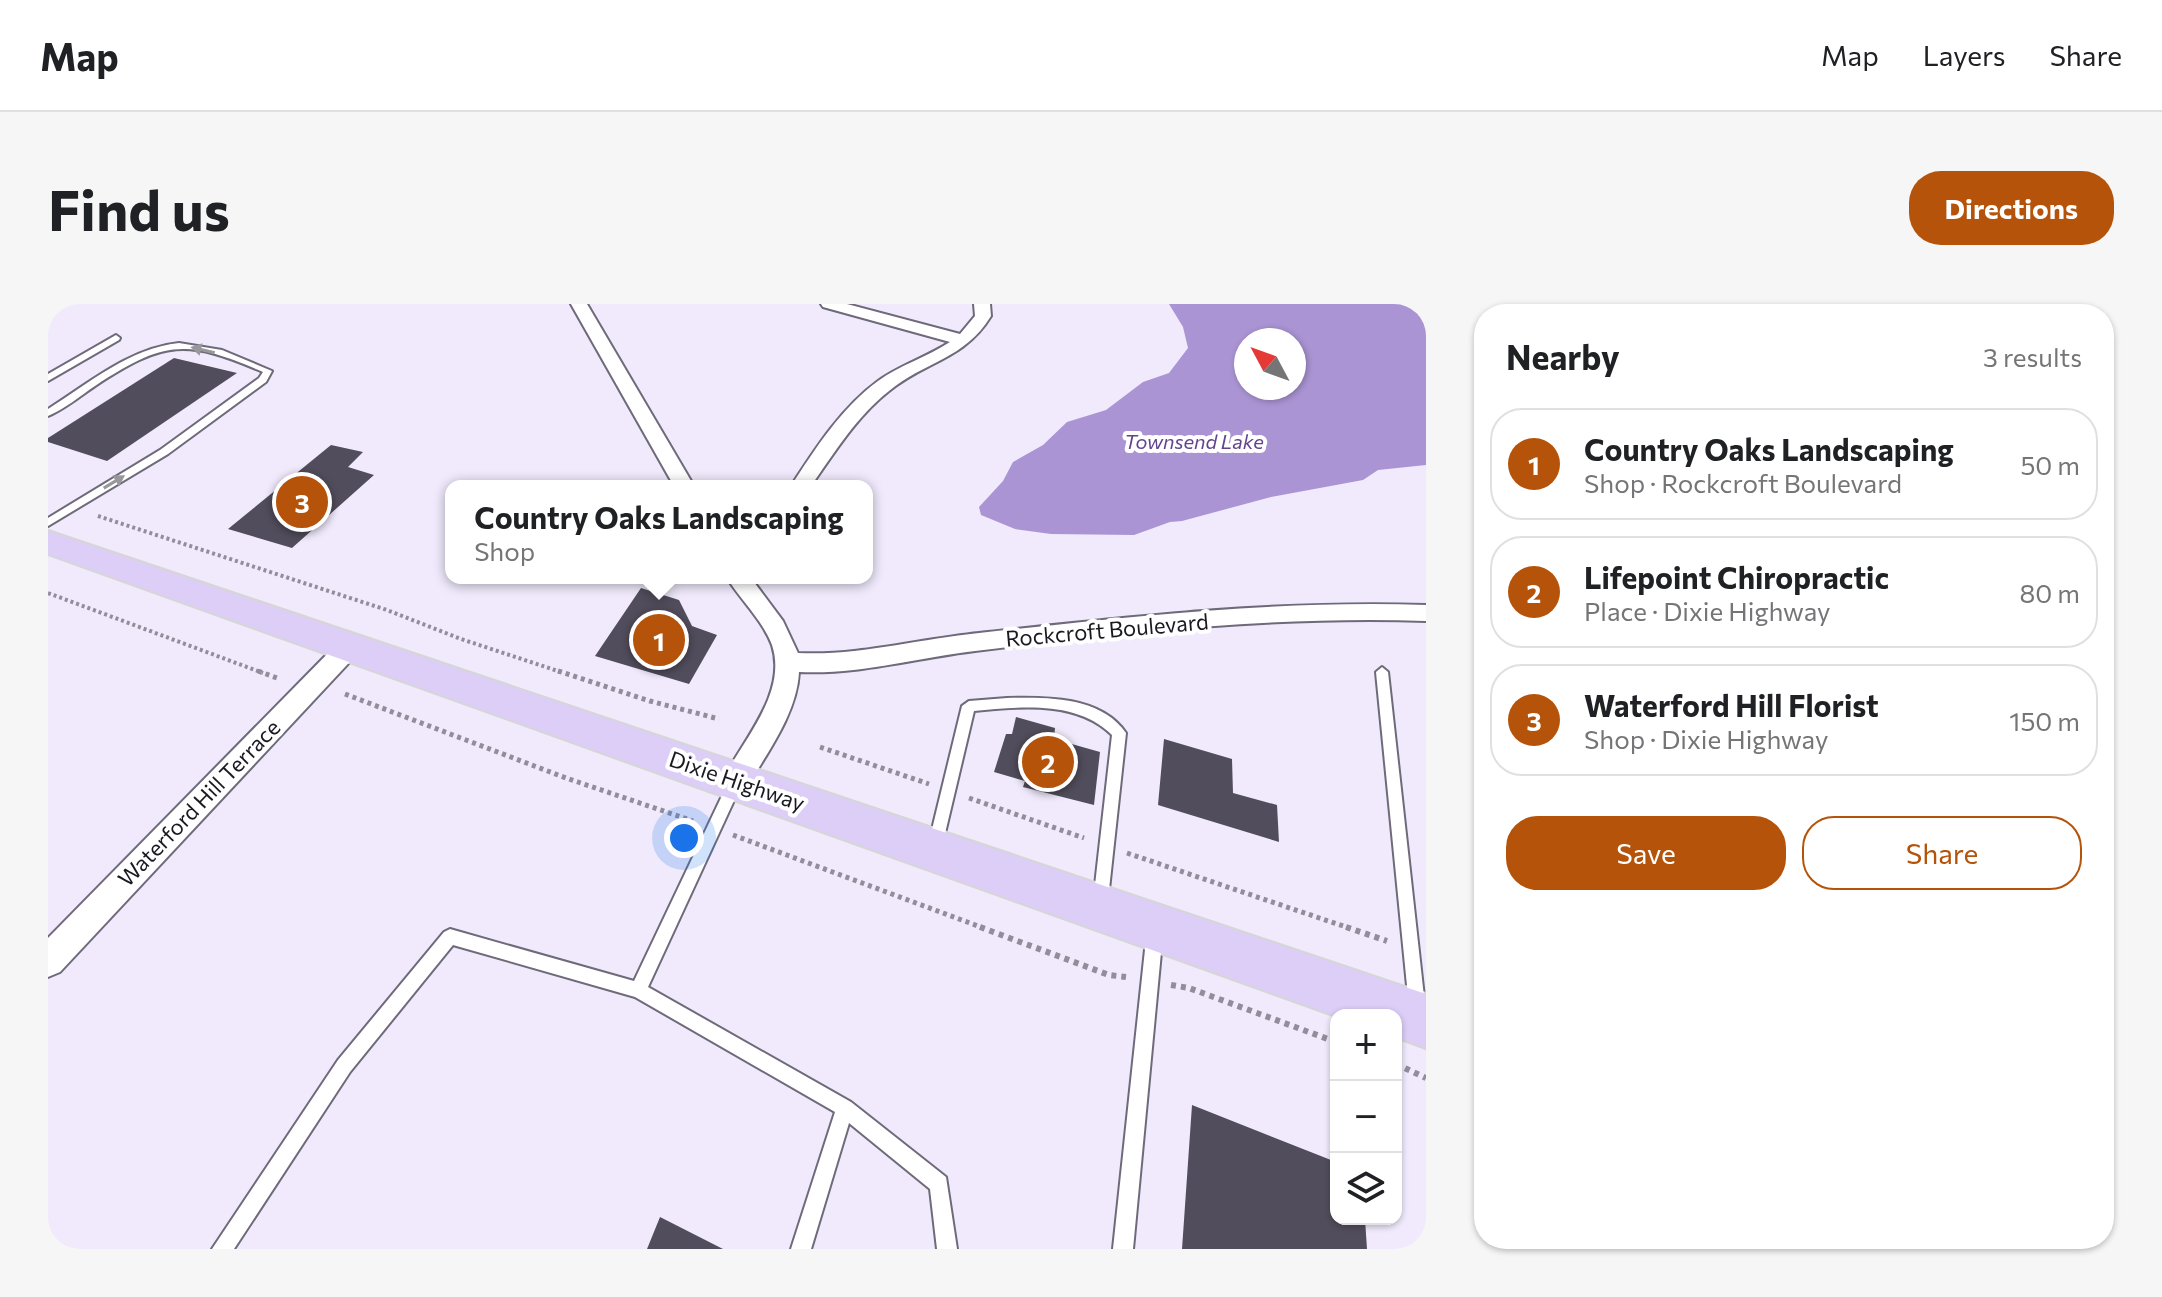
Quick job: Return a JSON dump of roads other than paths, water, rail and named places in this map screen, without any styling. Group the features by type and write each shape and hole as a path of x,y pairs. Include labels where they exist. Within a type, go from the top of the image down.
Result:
{"main road":[{"name":"Dixie Highway","path":"48,542 1422,1019"}],"street":[{"path":"579,304 681,480"},
{"path":"829,304 962,340"},
{"path":"805,480 859,408 886,384 962,340 980,324 982,304"},
{"path":"736,781 771,721 785,684 789,662 784,644 743,584"},
{"name":"Rockcroft Boulevard","path":"789,662 830,664 975,642 1285,612 1426,613"},
{"name":"Waterford Hill Terrace","path":"48,961 350,646"}],"lane":[{"path":"48,378 116,338"},
{"path":"48,413 140,357 169,346 196,348 268,371 263,380 164,452 48,523"},
{"path":"1382,672 1422,1019"},
{"path":"934,850 969,706 1013,703 1084,708 1109,720 1119,733 1101,907"},
{"path":"638,990 736,781"},
{"path":"1123,1249 1156,927"},
{"path":"222,1249 344,1066 450,937 638,990 845,1108 939,1184 947,1249"},
{"path":"801,1249 845,1108"}],"water":[{"name":"Townsend Lake","path":"1169,304 1426,304 1426,465 1378,470 1363,480 1271,497 1170,522 1134,535 1051,534 1015,529 981,515 979,507 1003,481 1013,462 1043,445 1067,422 1106,410 1143,382 1169,373 1188,348 1183,327"}],"place":[{"name":"Waterford Hill Florist","path":"302,502"},
{"name":"Country Oaks Landscaping","path":"659,640"},
{"name":"Lifepoint Chiropractic","path":"1048,762"}]}
